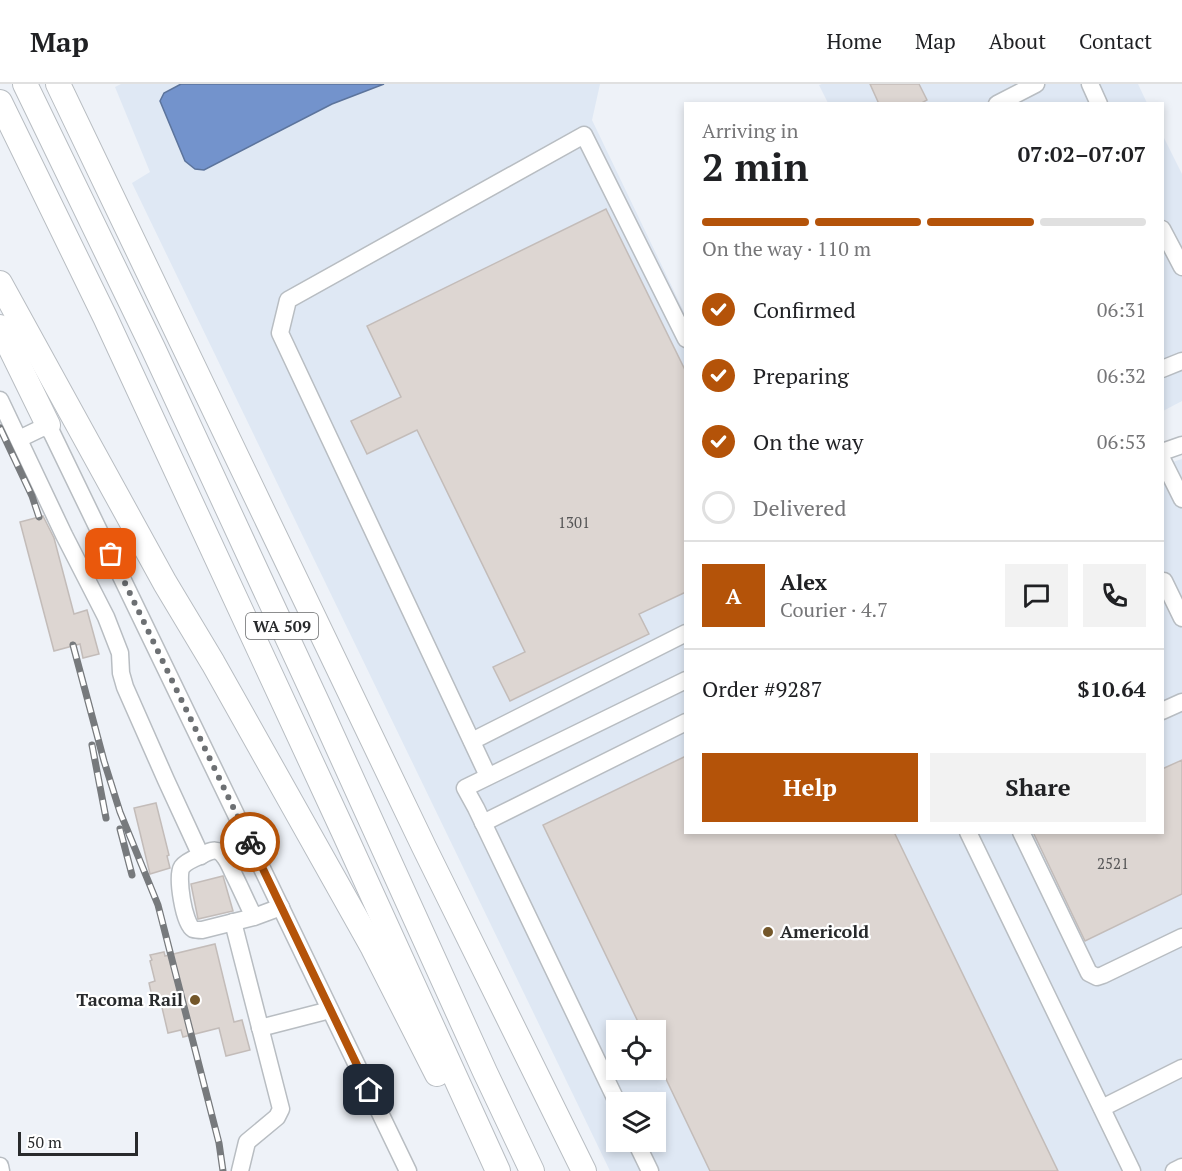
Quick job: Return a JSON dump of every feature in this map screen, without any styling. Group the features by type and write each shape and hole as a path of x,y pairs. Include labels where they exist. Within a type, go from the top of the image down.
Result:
{"highway":[{"name":"WA 509","path":"25,84 153,348 532,1171"},
{"path":"58,84 424,847 584,1171"},
{"name":"WA 509","path":"0,102 105,317 498,1171"},
{"path":"0,284 165,583 213,663 373,948 487,1171"},
{"path":"0,327 48,425"},
{"path":"424,847 565,1171"}],"street":[{"path":"1002,102 1036,84"},
{"path":"1090,84 1099,102"},
{"path":"488,776 280,333 288,300 584,135 684,335"},
{"path":"1164,233 1182,267"},
{"path":"1164,368 1182,361"},
{"path":"0,400 106,617 120,653 121,673 125,687 201,856"},
{"path":"19,439 48,425 408,1171"},
{"path":"1164,451 1182,445"},
{"path":"1164,463 1182,499"},
{"path":"1164,581 1182,618"},
{"path":"472,741 684,634"},
{"path":"612,1092 465,788 684,681"},
{"path":"1164,710 1182,702"},
{"path":"483,823 684,723"},
{"path":"969,834 1132,1171"},
{"path":"1022,834 1089,973 1096,977 1103,975 1182,937"},
{"path":"254,917 225,857 216,851 210,852 185,864 180,872 180,892 192,929 199,930 254,917 281,907"},
{"path":"233,922 280,1109 276,1117 247,1142 240,1171"},
{"path":"260,1028 330,1010"},
{"path":"1102,1108 1182,1068"},
{"path":"641,1152 650,1171"},
{"path":"0,1166 2,1171"},
{"path":"1174,1171 1182,1167"}],"shaded area":[{"path":"121,84 600,84 592,120 684,312 684,834 1164,834 1164,465 1182,459 1182,1171 610,1171 132,183 150,172 115,87"},
{"path":"1138,84 1147,102 828,102 819,85"},
{"path":"1164,138 1182,174 1182,401 1164,410"}],"water":[{"path":"181,84 384,84 332,104 204,170 195,169 185,161 160,101 164,93"}],"building":[{"path":"870,84 919,84 927,100 924,102 878,102"},
{"path":"606,209 684,368 684,593 639,614 649,634 510,701 493,667 525,652 417,430 367,454 351,421 401,397 367,326"},
{"path":"43,516 54,538 74,614 87,610 99,654 83,658 80,644 54,651 20,522"},
{"name":"Americold","path":"684,757 684,834 895,834 1058,1171 710,1171 666,1079 666,1020 637,1020 543,825"},
{"path":"1182,760 1182,894 1085,941 1034,834 1164,834 1164,768"},
{"path":"156,803 170,868 150,874 134,808"},
{"path":"223,876 233,911 198,919 191,884"},
{"name":"Tacoma Rail","path":"215,944 234,1022 242,1020 250,1050 226,1056 219,1028 183,1037 181,1030 168,1033 160,999 153,1001 149,983 155,981 150,955 164,952 165,956"}],"railway":[{"path":"0,428 32,496 39,517"},
{"path":"73,645 120,812 158,905 219,1143 223,1171"},
{"path":"92,745 106,818"},
{"path":"120,829 132,875"}],"way so far":[{"path":"111,554 250,842"}],"place":[{"name":"Americold","path":"768,932"},
{"name":"Tacoma Rail","path":"195,1000"}],"route":[{"path":"250,842 369,1090"}]}
